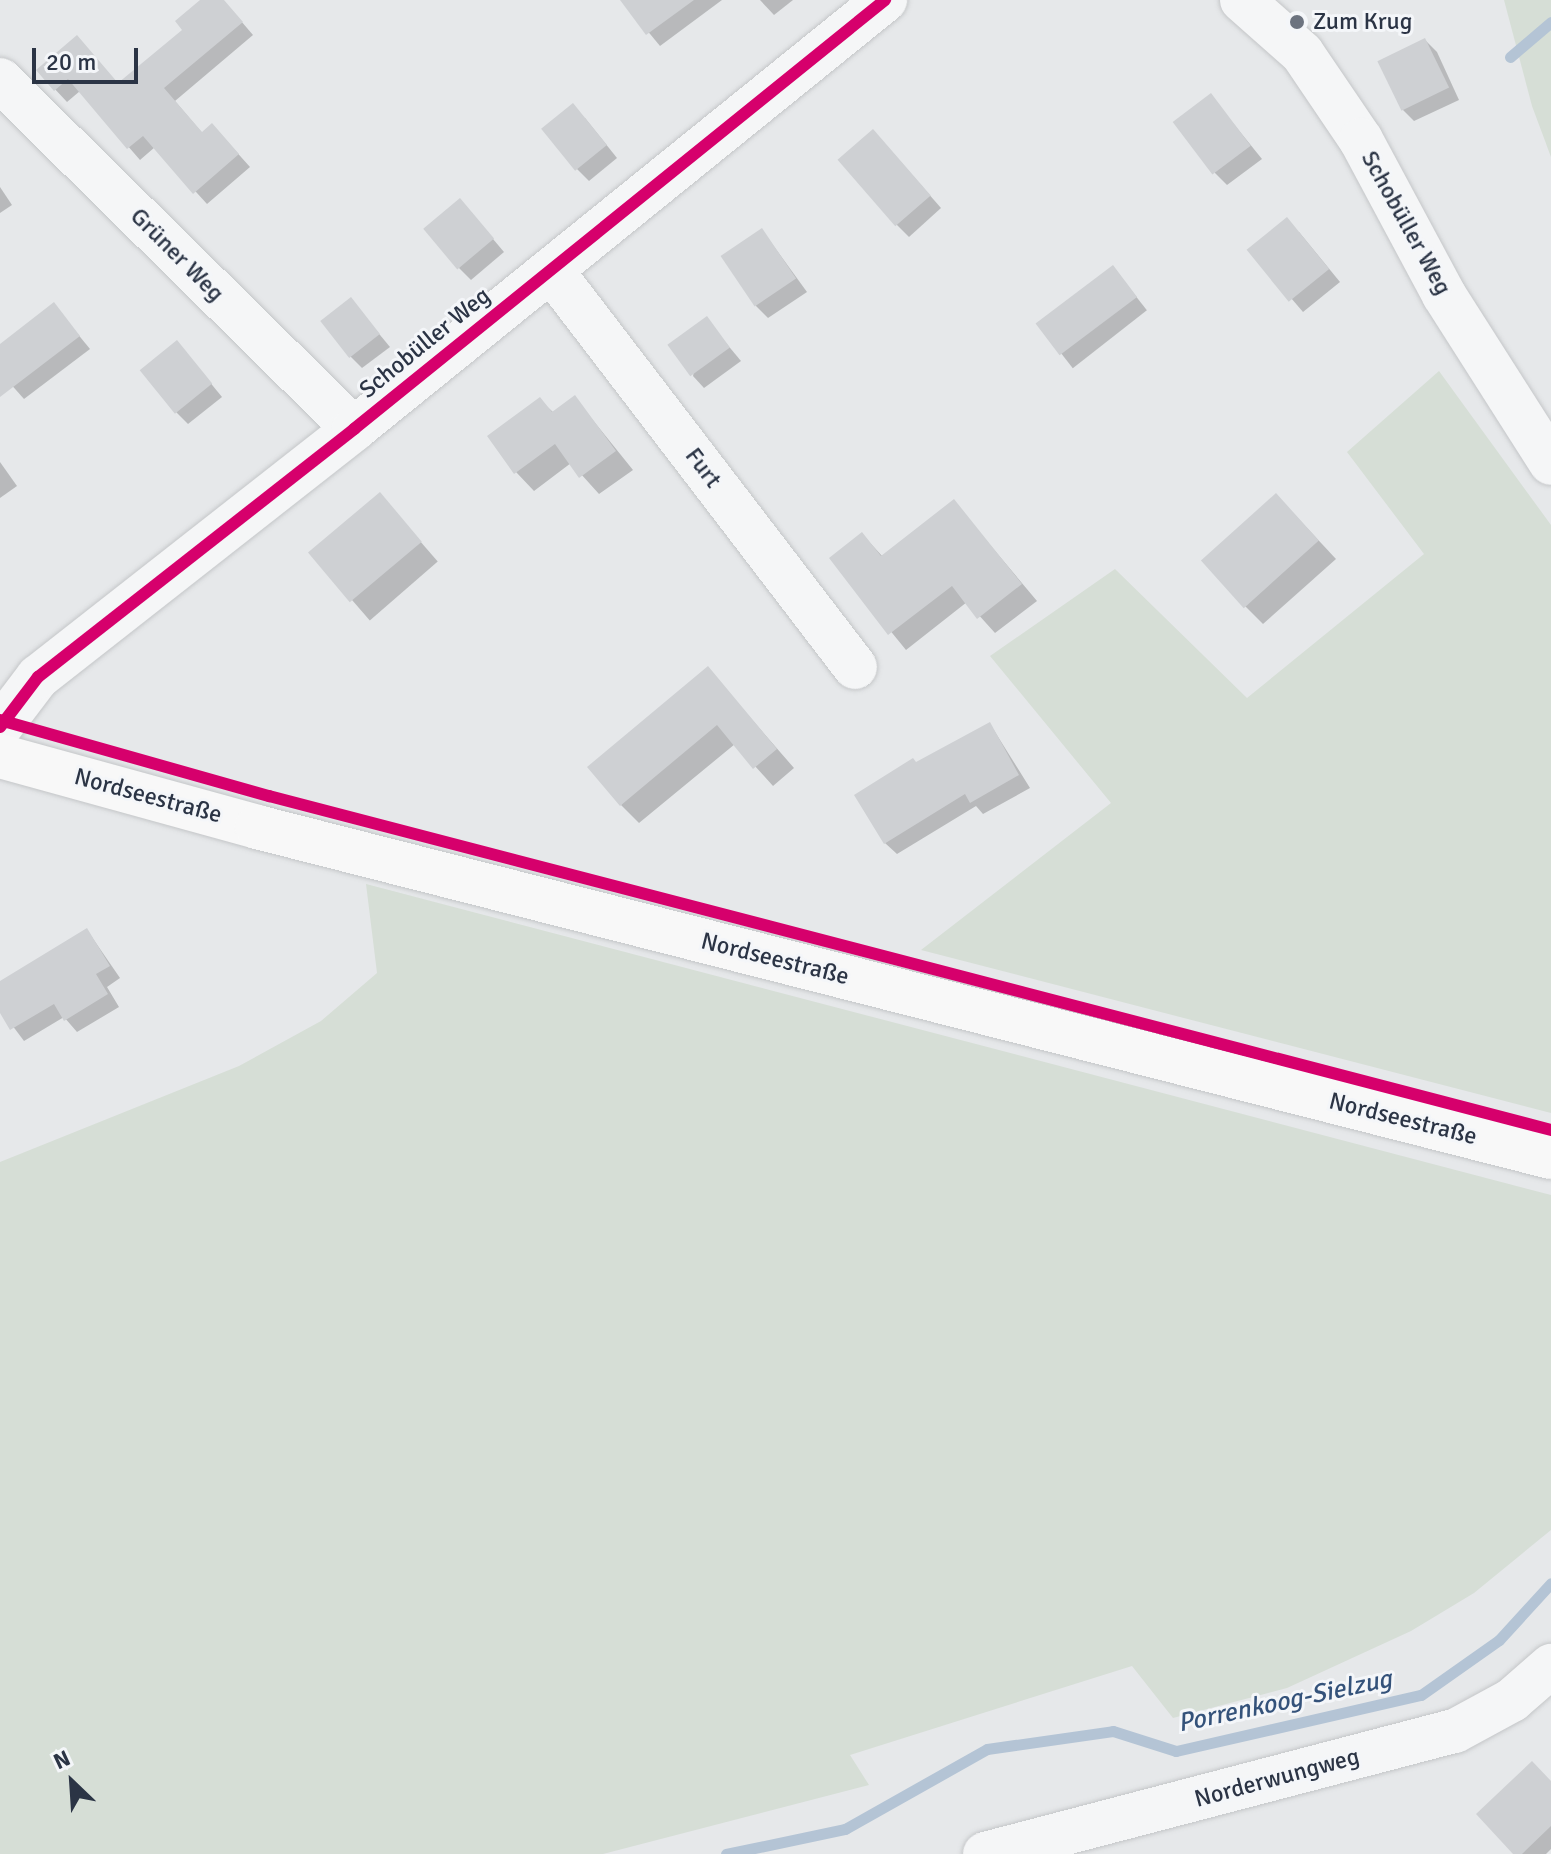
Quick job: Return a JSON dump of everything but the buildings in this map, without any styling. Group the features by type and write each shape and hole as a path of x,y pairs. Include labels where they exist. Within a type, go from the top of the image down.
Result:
{"main road":[{"name":"Nordseestraße","path":"0,756 257,827 1551,1157"}],"street":[{"name":"Schobüller Weg","path":"0,727 38,677 354,429 885,0"},
{"name":"Schobüller Weg","path":"1242,0 1302,53 1361,140 1444,295 1551,463"},
{"name":"Grüner Weg","path":"0,80 354,429"},
{"name":"Furt","path":"551,270 855,667"},
{"name":"Norderwungweg","path":"985,1854 1455,1731 1512,1700 1551,1666"}],"shaded area":[{"path":"1504,0 1551,0 1551,157 1532,106"},
{"path":"1439,371 1551,525 1551,1113 921,950 1111,803 990,656 1115,569 1247,698 1424,554 1347,452"},
{"path":"366,884 1551,1195 1551,1530 1474,1593 1411,1631 1287,1688 1173,1718 1132,1666 850,1755 869,1785 603,1854 0,1854 0,1162 239,1066 321,1021 377,973"}],"waterway":[{"path":"1510,57 1551,22"},
{"name":"Porrenkoog-Sielzug","path":"726,1854 845,1829 987,1749 1113,1731 1176,1751 1421,1695 1499,1640 1551,1583"}],"cycle path":[{"path":"0,727 38,677 354,429 885,0"},
{"path":"0,720 269,796 1551,1130"}],"place":[{"name":"Zum Krug","path":"1297,22"}]}
